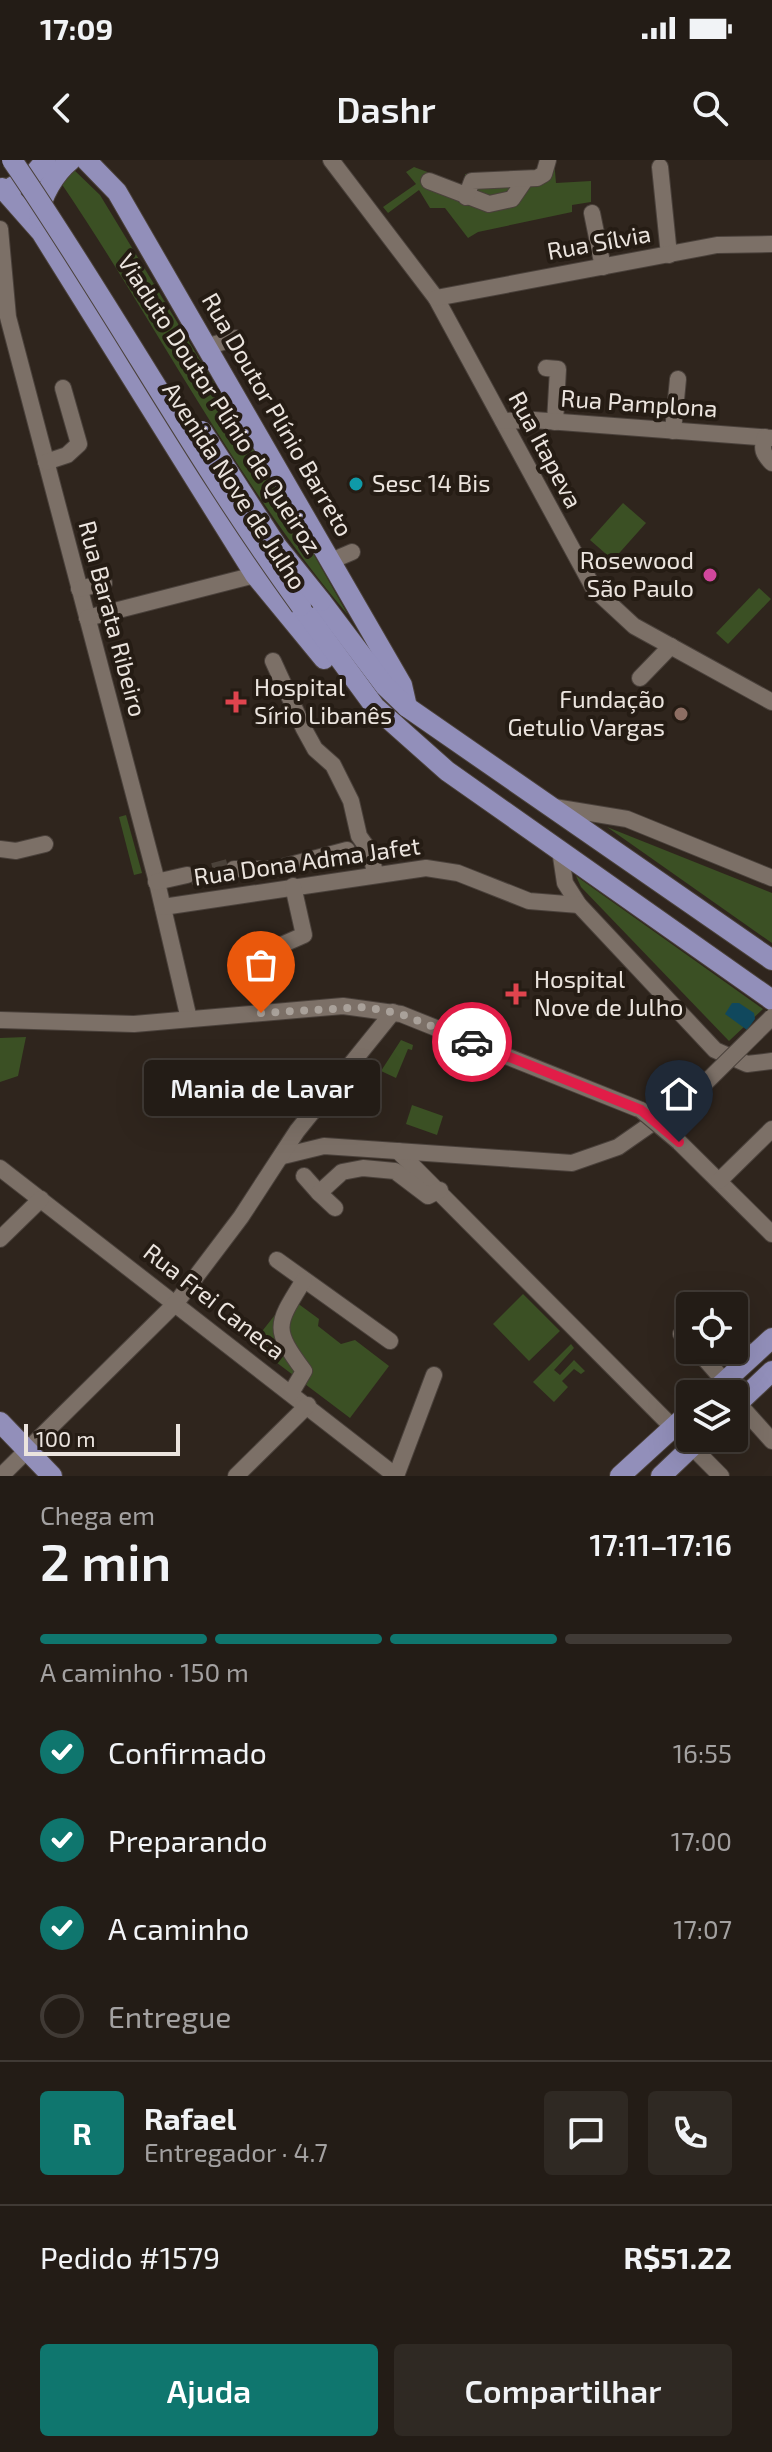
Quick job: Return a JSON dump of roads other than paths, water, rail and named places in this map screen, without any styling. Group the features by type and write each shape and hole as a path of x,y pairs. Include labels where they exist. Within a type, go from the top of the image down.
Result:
{"main road":[{"name":"Viaduto Doutor Plínio de Queiroz","path":"12,160 82,262 253,538 407,707"},
{"name":"Viaduto Doutor Plínio de Queiroz","path":"26,160 311,603 353,679"},
{"path":"1,189 26,180 46,160"},
{"path":"41,232 39,207 71,160"},
{"path":"79,160 86,160"},
{"name":"Rua Doutor Plínio Barreto","path":"86,160 117,192 209,346 402,685 407,707"},
{"name":"Avenida Nove de Julho","path":"1,189 41,232 255,575 335,672 353,679 375,707 447,771 772,1000"},
{"path":"407,707 772,960"},
{"path":"727,1380 772,1338"},
{"path":"748,1394 772,1371"},
{"path":"0,1422 52,1476"},
{"path":"620,1476 676,1423"},
{"path":"661,1476 686,1452"}],"street":[{"name":"Rua Itapeva","path":"331,160 436,298 594,589 620,616 772,702"},
{"path":"466,197 472,181 525,180 544,174 548,160"},
{"path":"660,167 669,255"},
{"path":"429,181 489,204 512,199 525,180"},
{"path":"592,213 603,267"},
{"name":"Rua Barata Ribeiro","path":"0,229 4,318 46,462 163,907 189,1019"},
{"name":"Rua Sílvia","path":"436,298 736,242 772,244"},
{"path":"209,346 236,338"},
{"path":"555,422 558,368"},
{"path":"673,431 678,379"},
{"path":"46,462 67,455 79,444 63,388"},
{"name":"Rua Pamplona","path":"503,421 769,437"},
{"path":"769,437 762,446 764,456 772,463"},
{"path":"331,561 352,552"},
{"path":"87,618 255,575"},
{"path":"78,585 100,580"},
{"path":"640,678 671,646"},
{"path":"273,661 315,749 333,765 351,801 356,847 353,878"},
{"path":"551,807 627,819 772,878"},
{"path":"0,849 16,851 45,844"},
{"path":"256,893 231,868 275,869 356,847"},
{"path":"356,847 375,874"},
{"path":"560,850 565,883 579,905 715,1050 747,1064 772,1061"},
{"name":"Rua Dona Adma Jafet","path":"163,907 375,874 437,869 479,881 518,898 579,905"},
{"path":"156,882 188,876 180,904"},
{"path":"548,903 565,883"},
{"path":"272,972 270,950 304,935 293,886"},
{"path":"1,1018 134,1024 343,1006 393,1012 641,1110 679,1142 772,1234"},
{"path":"1,1476 176,1303 312,1113 393,1012"},
{"path":"283,1156 324,1146 572,1163 618,1147 694,1094 772,1017"},
{"path":"312,1113 311,1133 324,1146"},
{"path":"719,1181 772,1129"},
{"path":"363,1168 371,1160 370,1149"},
{"path":"398,1151 676,1429"},
{"name":"Rua Frei Caneca","path":"0,1168 396,1476"},
{"path":"319,1193 342,1172 363,1168 395,1171 428,1196 440,1190"},
{"path":"304,1176 335,1208"},
{"path":"0,1239 41,1199"},
{"path":"277,1260 390,1341"},
{"path":"291,1393 304,1371 283,1344 281,1328 285,1311 304,1280"},
{"path":"748,1353 752,1357"},
{"path":"396,1476 434,1375"},
{"path":"236,1476 308,1405"},
{"path":"748,1417 772,1441"},
{"path":"703,1452 721,1476"}],"water":[{"path":"732,1003 739,1003 754,1013 755,1019 747,1030 725,1014"}],"tunnel":[{"path":"190,877 228,867"}],"place":[{"name":"Sesc 14 Bis","path":"356,484"},
{"name":"Rosewood São Paulo","path":"710,575"},
{"name":"Hospital Sírio Libanês","path":"236,702"},
{"name":"Fundação Getulio Vargas","path":"681,714"},
{"name":"Hospital Nove de Julho","path":"516,994"},
{"name":"Mania de Lavar","path":"261,1013"}]}
